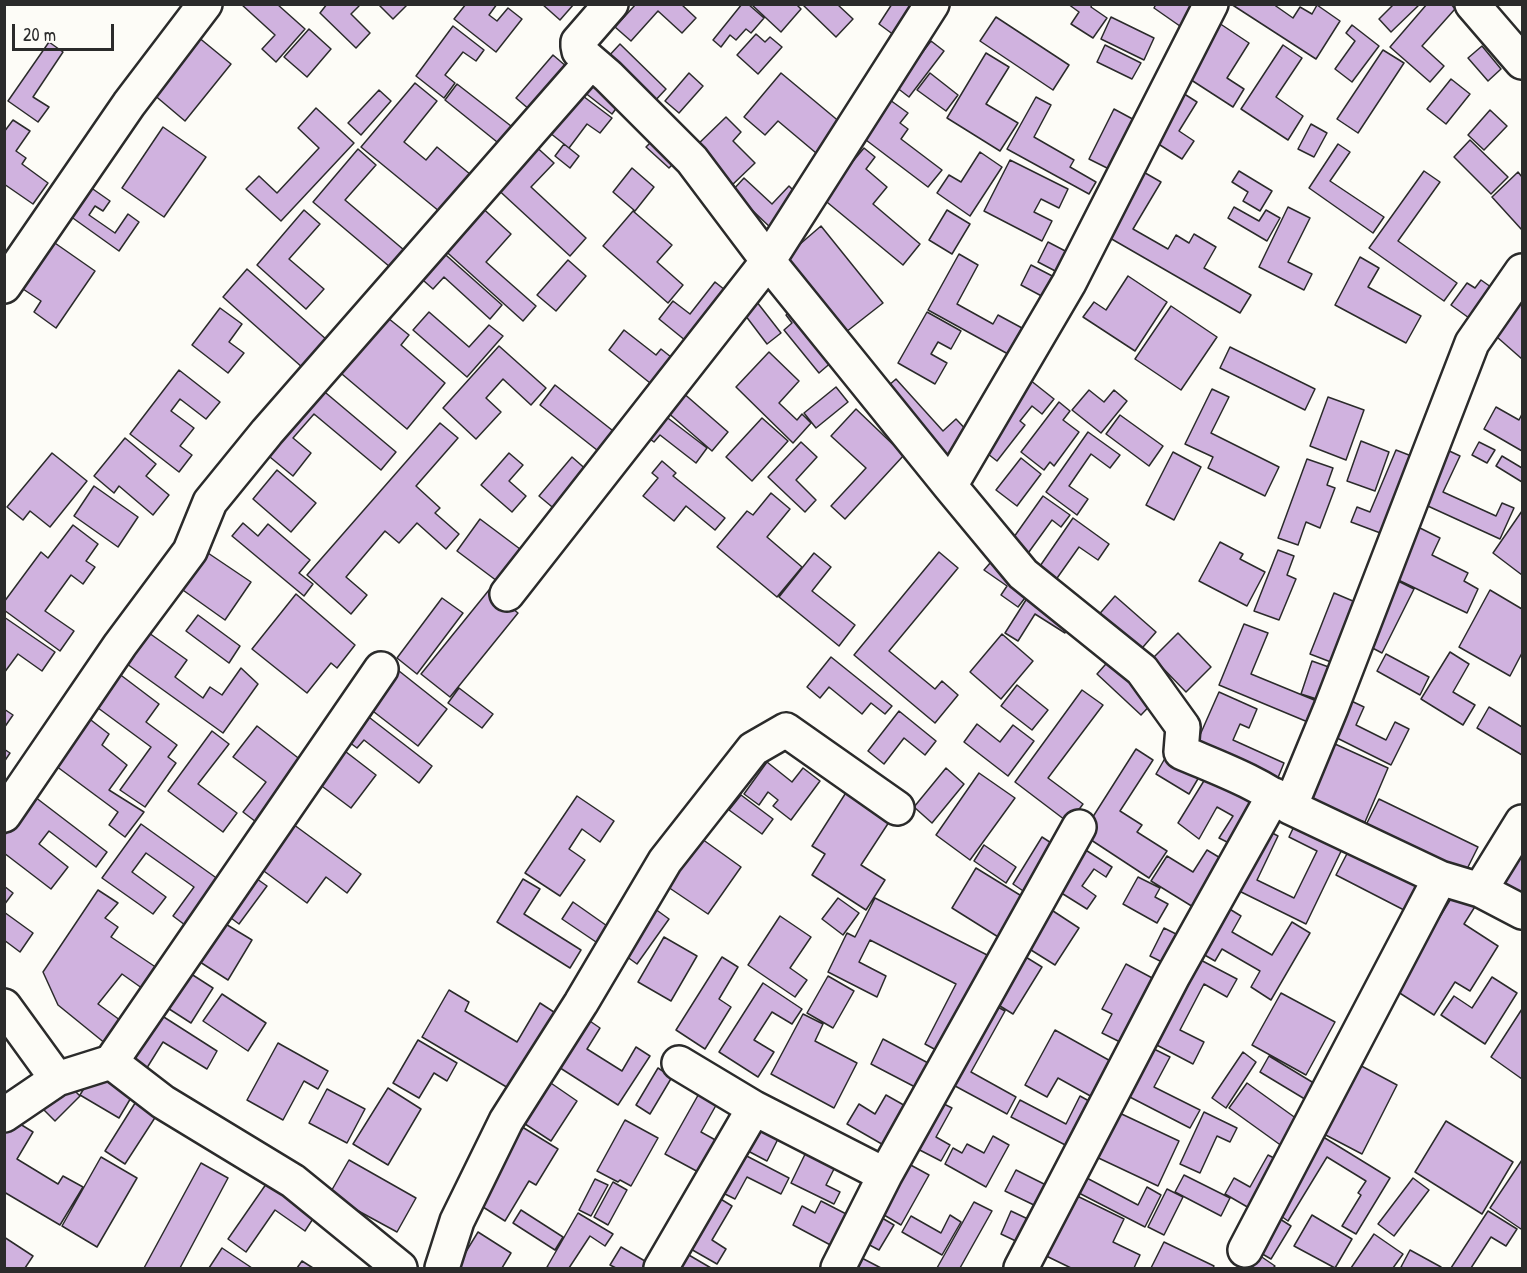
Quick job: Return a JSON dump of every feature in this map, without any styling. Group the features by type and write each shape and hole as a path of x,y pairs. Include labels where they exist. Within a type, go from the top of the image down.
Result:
{"street":[{"path":"4,286 129,104 205,4"},
{"path":"611,4 579,42 579,51 608,76 692,160 768,261 1023,574 1142,670 1183,727 1181,752 1231,774 1440,878 1480,890 1522,912"},
{"path":"507,594 768,261 932,4"},
{"path":"950,486 1069,283 1211,4"},
{"path":"1472,4 1522,62"},
{"path":"4,815 120,645 190,551 210,502 267,432 591,62"},
{"path":"1021,1269 1168,987 1282,801 1331,708 1472,343 1522,271"},
{"path":"4,1115 57,1079 111,1062 381,669"},
{"path":"442,1269 458,1221 506,1121 581,1003 665,861 753,749 786,730 897,808"},
{"path":"1480,890 1522,822"},
{"path":"838,1269 885,1175 1079,827"},
{"path":"1245,1250 1440,878"},
{"path":"4,1006 57,1079"},
{"path":"111,1062 163,1102 292,1181 400,1269"},
{"path":"679,1063 754,1108 885,1175"},
{"path":"660,1269 754,1108"}],"building":[{"path":"241,4 277,4 305,29 276,62 262,49 275,35"},
{"path":"327,4 357,4 359,6 351,14 370,33 356,48 320,13"},
{"path":"378,4 408,4 393,19"},
{"path":"466,4 497,4 489,15 497,21 508,8 522,19 496,52 454,19"},
{"path":"542,4 574,4 560,20"},
{"path":"636,4 681,4 696,18 682,33 658,11 631,41 615,27"},
{"path":"742,4 748,4 764,18 751,33 746,29 736,40 730,35 721,47 713,40"},
{"path":"751,4 796,4 801,9 781,32"},
{"path":"802,4 837,4 853,19 836,37"},
{"path":"892,4 921,4 898,38 879,24"},
{"path":"1068,4 1092,4 1091,7 1107,18 1093,38 1071,24 1079,12"},
{"path":"1156,4 1204,4 1187,31 1154,8"},
{"path":"1231,4 1273,4 1293,18 1300,7 1312,14 1317,5 1340,21 1316,59"},
{"path":"1394,4 1420,4 1391,32 1379,19"},
{"path":"1427,4 1451,4 1455,9 1422,46 1444,66 1430,82 1390,47"},
{"path":"996,17 1069,65 1053,90 980,41"},
{"path":"1111,17 1154,38 1144,60 1101,39"},
{"path":"1216,21 1249,43 1227,78 1244,89 1233,107 1182,74"},
{"path":"1352,25 1379,46 1352,82 1335,69 1355,41 1346,33"},
{"path":"453,26 484,50 476,61 463,52 445,75 455,83 444,98 416,76"},
{"path":"309,29 331,49 307,77 284,57"},
{"path":"192,32 231,64 185,121 146,88"},
{"path":"756,34 765,42 770,37 782,47 758,74 737,55"},
{"path":"931,41 944,51 909,97 896,87"},
{"path":"49,42 63,52 33,97 49,107 38,122 8,101"},
{"path":"620,44 666,89 652,104 606,59"},
{"path":"1105,45 1141,63 1132,79 1097,62"},
{"path":"1283,45 1302,58 1276,97 1303,116 1288,140 1241,109"},
{"path":"1482,46 1501,69 1488,81 1468,58"},
{"path":"1383,50 1404,63 1358,133 1337,119"},
{"path":"986,53 1009,67 986,104 1018,123 1000,151 947,118"},
{"path":"553,55 567,67 530,110 516,98"},
{"path":"592,72 624,98 612,114 579,88"},
{"path":"689,73 703,86 679,113 665,101"},
{"path":"781,73 847,128 822,158 778,121 765,135 744,117"},
{"path":"930,73 958,95 946,111 917,90"},
{"path":"1451,79 1470,94 1446,124 1427,109"},
{"path":"415,83 437,101 404,142 426,160 437,147 476,179 445,216 361,147"},
{"path":"457,84 520,133 507,150 445,100"},
{"path":"379,90 391,101 361,135 348,123"},
{"path":"575,90 612,118 600,133 587,124 569,148 545,129"},
{"path":"1178,90 1197,102 1179,131 1194,141 1182,159 1149,138"},
{"path":"1036,97 1051,105 1034,137 1074,160 1070,167 1096,182 1089,194 1007,149"},
{"path":"890,100 908,113 900,123 908,129 901,139 942,170 928,187 862,137"},
{"path":"316,108 354,143 281,221 246,189 259,176 277,193 319,148 298,128"},
{"path":"1114,109 1140,123 1115,172 1089,159"},
{"path":"1490,110 1507,126 1484,150 1468,135"},
{"path":"726,117 741,132 733,141 755,163 730,187 693,149"},
{"path":"13,120 30,131 16,151 26,158 22,164 48,183 33,204 4,184 4,132"},
{"path":"1311,124 1327,133 1314,157 1298,149"},
{"path":"163,127 206,157 164,217 122,188"},
{"path":"658,135 681,156 669,168 646,147"},
{"path":"1470,140 1508,177 1491,194 1454,157"},
{"path":"532,143 554,163 531,187 586,238 570,256 493,185"},
{"path":"564,144 579,156 570,168 555,156"},
{"path":"1338,144 1350,152 1330,181 1384,217 1373,233 1309,188"},
{"path":"864,148 875,157 866,169 887,187 873,204 920,244 903,265 822,198"},
{"path":"358,149 376,165 345,200 404,250 390,267 313,202"},
{"path":"980,152 1002,167 970,216 937,193 949,175 961,182"},
{"path":"1010,160 1068,189 1059,208 1041,199 1034,212 1052,221 1042,241 984,211"},
{"path":"632,168 654,187 635,211 613,192"},
{"path":"1140,170 1161,182 1133,229 1168,249 1176,235 1189,243 1194,234 1216,247 1204,268 1251,295 1240,313 1103,234"},
{"path":"1239,171 1272,191 1260,211 1243,201 1248,192 1232,182"},
{"path":"1424,171 1440,182 1398,241 1457,283 1444,301 1369,248"},
{"path":"1518,172 1522,177 1522,230 1492,197"},
{"path":"744,178 772,204 789,186 801,198 772,229 732,191"},
{"path":"90,187 110,201 103,211 95,206 89,215 115,233 128,214 139,222 119,251 70,216"},
{"path":"478,204 511,234 486,262 536,306 523,321 440,246"},
{"path":"1234,207 1259,221 1266,210 1280,218 1267,241 1228,218"},
{"path":"1288,207 1310,218 1288,262 1312,274 1304,290 1259,267"},
{"path":"304,210 320,224 289,259 324,289 306,309 257,265"},
{"path":"947,210 970,224 952,254 929,240"},
{"path":"633,211 672,245 657,262 683,285 668,303 603,246"},
{"path":"821,226 883,303 846,332 785,257"},
{"path":"52,241 95,271 56,328 34,312 41,301 20,287"},
{"path":"1048,242 1071,254 1061,274 1038,262"},
{"path":"438,248 502,305 490,319 444,277 433,289 415,273"},
{"path":"959,254 978,265 957,304 993,324 998,315 1022,328 1008,354 928,310"},
{"path":"1360,257 1379,268 1368,287 1421,316 1406,343 1335,305"},
{"path":"568,260 586,276 556,311 537,295"},
{"path":"1031,265 1060,280 1049,300 1021,285"},
{"path":"247,269 327,340 303,368 223,297"},
{"path":"1128,276 1167,302 1135,351 1083,317 1094,302 1106,310"},
{"path":"1481,280 1498,292 1476,323 1451,305 1467,283 1475,288"},
{"path":"715,282 730,294 691,345 659,319 673,301 690,314"},
{"path":"1522,290 1522,359 1489,330"},
{"path":"753,297 781,333 767,344 739,307"},
{"path":"1171,306 1217,337 1181,390 1135,359"},
{"path":"220,308 242,324 229,342 244,353 228,373 192,345"},
{"path":"793,309 841,354 819,373 784,330 792,323 786,315"},
{"path":"429,312 469,347 489,325 503,336 467,377 413,330"},
{"path":"927,312 961,331 951,349 938,342 931,354 947,363 935,384 898,363"},
{"path":"383,314 409,335 401,345 445,383 407,429 336,369"},
{"path":"624,330 656,355 661,349 676,361 655,387 609,350"},
{"path":"499,346 546,388 531,405 503,379 486,398 501,412 476,439 443,408"},
{"path":"1230,347 1315,389 1305,410 1220,368"},
{"path":"769,352 799,381 779,403 797,420 802,414 811,423 793,443 736,387"},
{"path":"179,370 220,402 206,419 180,399 171,411 194,428 180,446 192,455 179,472 130,434"},
{"path":"896,379 943,431 956,419 972,436 943,463 880,393"},
{"path":"1030,380 1054,399 1042,414 1032,406 1020,421 1025,425 997,461 979,447"},
{"path":"555,385 617,434 602,454 540,405"},
{"path":"674,385 728,432 712,451 658,404"},
{"path":"836,387 848,402 816,428 804,413"},
{"path":"320,388 396,452 381,470 314,414 293,438 311,453 293,476 259,448"},
{"path":"1212,389 1229,397 1211,433 1279,467 1265,496 1208,468 1213,457 1185,444"},
{"path":"1089,390 1104,402 1114,390 1127,401 1101,433 1072,410"},
{"path":"1328,397 1364,410 1346,460 1310,446"},
{"path":"1059,402 1070,411 1063,420 1079,432 1054,466 1050,462 1044,470 1021,452"},
{"path":"1496,407 1519,420 1522,414 1522,451 1484,429"},
{"path":"656,409 707,448 696,463 660,435 654,442 639,431"},
{"path":"856,409 904,455 845,519 831,506 866,468 831,436"},
{"path":"1120,415 1163,446 1149,466 1106,434"},
{"path":"762,418 788,441 752,481 726,457"},
{"path":"440,423 458,438 416,486 440,508 435,513 459,534 446,549 417,523 399,543 385,531 346,577 367,595 351,614 307,575"},
{"path":"1088,432 1120,455 1110,468 1091,454 1069,486 1088,499 1077,515 1046,492"},
{"path":"125,438 156,464 146,476 169,495 153,515 119,486 114,493 94,476"},
{"path":"1361,441 1389,452 1375,491 1347,481"},
{"path":"801,442 817,457 796,480 816,500 805,512 768,477"},
{"path":"1479,442 1495,450 1487,463 1472,455"},
{"path":"1443,448 1460,456 1443,492 1496,516 1502,503 1514,508 1500,539 1419,502"},
{"path":"1396,450 1414,457 1383,534 1351,522 1357,507 1370,512"},
{"path":"1173,452 1201,467 1174,520 1146,505"},
{"path":"52,453 87,481 50,527 30,511 23,520 7,507"},
{"path":"509,453 523,465 509,481 526,496 512,512 481,485"},
{"path":"1502,456 1522,468 1522,482 1496,466"},
{"path":"572,457 589,472 557,511 539,496"},
{"path":"1021,458 1041,474 1017,506 996,490"},
{"path":"1307,459 1333,468 1327,485 1335,488 1320,528 1306,522 1298,545 1278,538"},
{"path":"662,461 676,473 673,476 725,518 715,530 686,506 674,521 643,496 658,478 652,473"},
{"path":"277,470 316,503 291,532 253,499"},
{"path":"94,486 138,517 118,547 74,516"},
{"path":"771,493 790,509 767,537 802,567 777,597 717,547 747,511 753,515"},
{"path":"1043,496 1070,515 1061,527 1052,520 1026,556 1009,544"},
{"path":"1522,511 1522,575 1493,553"},
{"path":"1073,518 1109,544 1098,560 1079,547 1055,581 1038,569"},
{"path":"480,519 520,549 497,581 457,551"},
{"path":"243,523 258,536 268,524 310,560 299,573 313,584 304,596 232,536"},
{"path":"73,525 98,544 86,561 95,567 83,584 71,575 45,611 74,631 60,651 4,610 4,602 41,552 48,558"},
{"path":"1416,526 1440,538 1432,555 1468,573 1464,581 1478,589 1467,613 1392,577"},
{"path":"1220,542 1243,554 1240,559 1265,572 1247,606 1199,581"},
{"path":"1278,550 1294,556 1287,575 1296,579 1279,620 1254,611"},
{"path":"205,551 251,582 225,620 180,588"},
{"path":"939,552 958,568 889,651 935,689 942,681 958,695 935,723 854,655"},
{"path":"814,553 831,567 812,591 855,625 839,646 779,597"},
{"path":"991,562 1031,590 1018,607 1001,595 1007,586 984,570"},
{"path":"1392,578 1414,589 1382,653 1361,642"},
{"path":"489,590 518,613 450,697 421,674"},
{"path":"1490,590 1522,609 1522,653 1510,676 1459,647"},
{"path":"1031,592 1073,619 1065,633 1035,614 1018,641 1005,633"},
{"path":"1334,593 1360,604 1336,664 1310,654"},
{"path":"296,594 355,645 337,668 331,663 307,693 252,649"},
{"path":"1115,596 1156,632 1137,654 1096,618"},
{"path":"442,598 463,613 417,674 397,658"},
{"path":"198,615 240,646 229,663 186,631"},
{"path":"4,617 55,652 42,671 18,654 4,673"},
{"path":"1244,624 1268,633 1251,674 1324,704 1315,725 1219,685"},
{"path":"149,633 187,660 175,677 203,698 210,687 222,695 241,668 258,684 223,733 127,664"},
{"path":"1178,633 1211,667 1186,692 1153,658"},
{"path":"1002,634 1033,661 1001,699 970,672"},
{"path":"1450,652 1469,664 1453,692 1475,705 1463,725 1421,699"},
{"path":"1386,654 1429,677 1420,695 1377,671"},
{"path":"1113,656 1158,697 1141,715 1097,674"},
{"path":"831,657 892,706 885,714 871,703 862,714 829,687 820,698 807,687"},
{"path":"1312,661 1337,670 1326,702 1301,694"},
{"path":"394,667 447,709 418,746 365,705"},
{"path":"118,673 159,704 146,722 177,745 168,757 176,763 145,807 120,790 151,747 94,705"},
{"path":"1017,685 1048,710 1032,730 1001,706"},
{"path":"459,688 493,714 482,728 448,703"},
{"path":"1082,690 1103,705 1048,778 1083,804 1069,823 1015,782"},
{"path":"1219,692 1257,709 1249,728 1240,724 1233,740 1284,763 1277,780 1196,744"},
{"path":"1345,698 1364,707 1356,725 1386,740 1395,722 1409,729 1391,765 1327,733"},
{"path":"1489,707 1522,727 1522,755 1477,728"},
{"path":"4,709 13,715 4,728"},
{"path":"361,711 432,766 419,783 364,740 357,748 341,736"},
{"path":"899,711 936,741 925,755 904,738 884,764 868,751"},
{"path":"87,717 109,734 102,745 127,765 109,790 144,812 125,837 109,825 118,812 52,763"},
{"path":"977,724 1000,742 1013,725 1034,741 1008,776 964,742"},
{"path":"257,726 306,764 260,825 243,812 266,782 233,757"},
{"path":"212,731 229,744 198,784 237,813 223,832 168,791"},
{"path":"1324,739 1388,768 1365,822 1304,805"},
{"path":"337,745 376,775 351,808 311,778"},
{"path":"4,749 10,753 4,762"},
{"path":"1136,749 1153,760 1120,811 1142,825 1137,832 1167,851 1149,878 1082,834"},
{"path":"1168,753 1202,772 1189,794 1156,774"},
{"path":"767,762 792,782 803,768 820,781 791,820 773,806 778,800 768,792 759,805 744,794"},
{"path":"946,768 964,784 932,823 914,807"},
{"path":"1210,771 1260,798 1233,845 1219,838 1233,816 1217,807 1199,839 1178,823"},
{"path":"979,773 1015,798 970,860 936,835"},
{"path":"847,791 891,819 861,865 885,880 866,910 812,875 825,854 812,846"},
{"path":"741,795 773,819 762,834 729,810"},
{"path":"577,796 614,821 600,842 582,829 569,849 585,860 560,896 525,873"},
{"path":"35,797 107,852 96,867 49,831 39,844 68,867 51,889 4,853 4,836"},
{"path":"1379,799 1478,847 1465,873 1366,825"},
{"path":"286,819 361,874 347,893 326,877 307,903 253,863"},
{"path":"1297,820 1345,843 1306,924 1229,886 1259,826 1278,836 1257,880 1294,898 1317,851 1289,837"},
{"path":"141,824 222,882 189,928 173,916 194,887 146,853 132,872 166,897 153,914 102,878"},
{"path":"1042,837 1062,850 1032,897 1013,884"},
{"path":"702,839 741,867 708,914 668,887"},
{"path":"1522,842 1522,902 1499,891"},
{"path":"1352,844 1420,879 1404,910 1336,875"},
{"path":"984,845 1016,867 1006,883 974,861"},
{"path":"1081,847 1112,867 1106,877 1094,869 1082,886 1096,896 1087,909 1055,889"},
{"path":"1207,850 1227,862 1198,910 1151,881 1167,856 1193,872"},
{"path":"976,868 1028,900 1003,940 952,908"},
{"path":"250,874 267,886 239,924 223,912"},
{"path":"1138,877 1160,888 1155,897 1168,904 1157,923 1123,904"},
{"path":"523,879 540,889 524,914 581,950 570,968 497,922"},
{"path":"4,886 13,893 4,905"},
{"path":"98,890 118,903 105,918 118,927 111,937 160,970 146,991 122,974 98,1004 124,1023 106,1044 58,1005 43,972"},
{"path":"1455,892 1476,905 1464,924 1498,946 1470,991 1455,982 1434,1015 1395,990"},
{"path":"838,898 859,913 843,935 822,919"},
{"path":"875,898 995,959 947,1056 925,1044 956,984 870,940 859,962 886,976 877,997 828,972 847,933 855,937"},
{"path":"573,902 610,928 599,944 562,919"},
{"path":"1223,905 1241,916 1232,932 1272,955 1292,922 1310,933 1271,1000 1251,987 1260,971 1222,949 1215,961 1196,950"},
{"path":"651,906 669,919 637,964 619,951"},
{"path":"1047,907 1079,928 1055,965 1023,945"},
{"path":"4,912 33,933 20,952 4,940"},
{"path":"780,916 811,937 790,968 807,980 795,997 748,965"},
{"path":"224,923 252,940 228,980 200,962"},
{"path":"1164,928 1182,937 1168,965 1150,956"},
{"path":"664,937 697,956 671,1001 638,982"},
{"path":"1016,951 1042,967 1013,1014 987,998"},
{"path":"1193,956 1237,979 1227,997 1204,984 1180,1030 1204,1042 1193,1064 1149,1041"},
{"path":"722,957 738,967 719,999 731,1007 705,1049 676,1030"},
{"path":"1126,964 1156,980 1122,1043 1102,1033 1112,1014 1102,1009"},
{"path":"185,970 213,988 191,1023 163,1005"},
{"path":"828,976 854,991 833,1028 807,1013"},
{"path":"1492,977 1517,993 1485,1044 1441,1015 1454,996 1472,1008"},
{"path":"763,983 802,1009 792,1024 772,1012 754,1040 774,1052 758,1077 719,1052"},
{"path":"449,990 469,1002 465,1011 517,1042 540,1003 560,1016 515,1092 422,1037"},
{"path":"1281,993 1335,1022 1306,1075 1252,1045"},
{"path":"222,994 266,1023 248,1051 203,1021"},
{"path":"987,1001 1005,1011 971,1072 1016,1097 1007,1114 944,1080"},
{"path":"1522,1009 1522,1079 1491,1057"},
{"path":"156,1012 217,1051 207,1069 163,1042 145,1071 126,1059"},
{"path":"803,1014 823,1024 815,1041 857,1063 834,1108 771,1074"},
{"path":"584,1017 600,1028 587,1049 622,1071 636,1047 650,1056 618,1105 554,1064"},
{"path":"1055,1030 1114,1063 1094,1098 1058,1078 1047,1097 1025,1085"},
{"path":"883,1039 930,1064 917,1088 871,1064"},
{"path":"418,1040 457,1063 447,1081 434,1073 419,1098 393,1083"},
{"path":"278,1043 328,1071 318,1089 304,1081 283,1120 247,1100"},
{"path":"1146,1045 1170,1057 1154,1087 1200,1110 1190,1128 1122,1093"},
{"path":"1243,1052 1256,1062 1226,1108 1212,1098"},
{"path":"1269,1056 1322,1088 1313,1104 1260,1072"},
{"path":"1354,1062 1397,1085 1362,1154 1318,1131"},
{"path":"658,1068 672,1077 650,1114 636,1105"},
{"path":"93,1073 132,1096 119,1118 80,1095"},
{"path":"545,1079 577,1101 551,1141 519,1120"},
{"path":"64,1080 80,1096 55,1121 39,1105"},
{"path":"1247,1083 1304,1124 1286,1149 1229,1108"},
{"path":"388,1088 421,1109 388,1165 353,1144"},
{"path":"327,1089 365,1109 347,1143 309,1123"},
{"path":"701,1090 719,1100 701,1132 719,1142 702,1174 665,1154"},
{"path":"886,1095 909,1108 887,1147 847,1124 859,1104 875,1114"},
{"path":"1080,1096 1098,1106 1075,1150 1011,1117 1020,1100 1066,1124"},
{"path":"934,1099 952,1108 936,1137 950,1145 941,1161 910,1145"},
{"path":"137,1100 158,1113 125,1164 105,1151"},
{"path":"1111,1109 1179,1141 1158,1186 1090,1154"},
{"path":"1204,1112 1237,1128 1230,1142 1217,1136 1200,1173 1180,1164"},
{"path":"12,1119 33,1132 17,1159 58,1184 63,1176 83,1187 60,1225 4,1192 4,1131"},
{"path":"625,1120 658,1138 631,1186 597,1171"},
{"path":"1446,1121 1513,1162 1482,1214 1415,1172"},
{"path":"762,1124 781,1133 767,1161 748,1151"},
{"path":"519,1125 558,1149 536,1185 529,1181 505,1221 472,1200"},
{"path":"1320,1135 1390,1178 1356,1234 1342,1226 1361,1195 1358,1193 1366,1181 1327,1157 1288,1221 1274,1211"},
{"path":"993,1136 1009,1145 986,1187 945,1164 953,1148 962,1153 967,1144 984,1153"},
{"path":"811,1142 840,1157 826,1185 840,1192 834,1204 791,1183"},
{"path":"739,1152 789,1178 781,1194 747,1177 735,1199 719,1191"},
{"path":"1268,1155 1284,1163 1256,1212 1225,1194 1234,1178 1250,1187"},
{"path":"101,1157 137,1178 97,1247 62,1226"},
{"path":"349,1160 416,1198 397,1232 329,1195"},
{"path":"1522,1160 1522,1228 1521,1229 1490,1208"},
{"path":"201,1163 228,1178 180,1268 144,1268"},
{"path":"907,1163 929,1175 901,1225 879,1212"},
{"path":"1016,1170 1048,1186 1038,1207 1005,1191"},
{"path":"1184,1175 1230,1198 1221,1216 1175,1192"},
{"path":"1083,1176 1138,1205 1147,1187 1161,1195 1145,1227 1075,1191"},
{"path":"271,1177 318,1211 305,1231 275,1210 246,1252 228,1239"},
{"path":"1413,1178 1429,1190 1394,1236 1378,1224"},
{"path":"595,1179 608,1185 591,1216 579,1210"},
{"path":"613,1182 627,1190 608,1225 594,1217"},
{"path":"1167,1189 1183,1197 1164,1235 1148,1227"},
{"path":"1065,1190 1124,1219 1113,1242 1140,1255 1134,1268 1071,1268 1036,1251"},
{"path":"719,1198 732,1206 712,1240 726,1249 717,1264 689,1248"},
{"path":"821,1201 852,1217 836,1248 793,1225 802,1206 815,1213"},
{"path":"974,1202 992,1211 960,1268 937,1268"},
{"path":"521,1210 563,1237 555,1250 513,1223"},
{"path":"1011,1211 1030,1220 1020,1243 1001,1234"},
{"path":"1488,1211 1517,1229 1506,1246 1491,1237 1471,1268 1451,1268"},
{"path":"578,1213 613,1234 605,1246 590,1236 569,1268 547,1267"},
{"path":"1272,1214 1291,1226 1271,1259 1252,1248"},
{"path":"877,1215 894,1225 879,1250 862,1241"},
{"path":"950,1215 961,1222 942,1255 902,1232 911,1216 941,1233"},
{"path":"1312,1215 1352,1239 1335,1268 1294,1246"},
{"path":"478,1232 511,1253 502,1268 456,1268"},
{"path":"1374,1234 1403,1254 1393,1268 1351,1268"},
{"path":"4,1237 33,1256 25,1268 4,1268"},
{"path":"1164,1242 1214,1266 1213,1268 1151,1268"},
{"path":"621,1247 650,1264 647,1268 616,1268 610,1265"},
{"path":"222,1248 252,1268 209,1268"},
{"path":"1410,1250 1441,1267 1401,1267"},
{"path":"682,1251 711,1268 673,1268"},
{"path":"1253,1251 1275,1266 1273,1268 1242,1268"},
{"path":"856,1255 881,1268 848,1268"},
{"path":"302,1261 313,1268 297,1268"}]}
